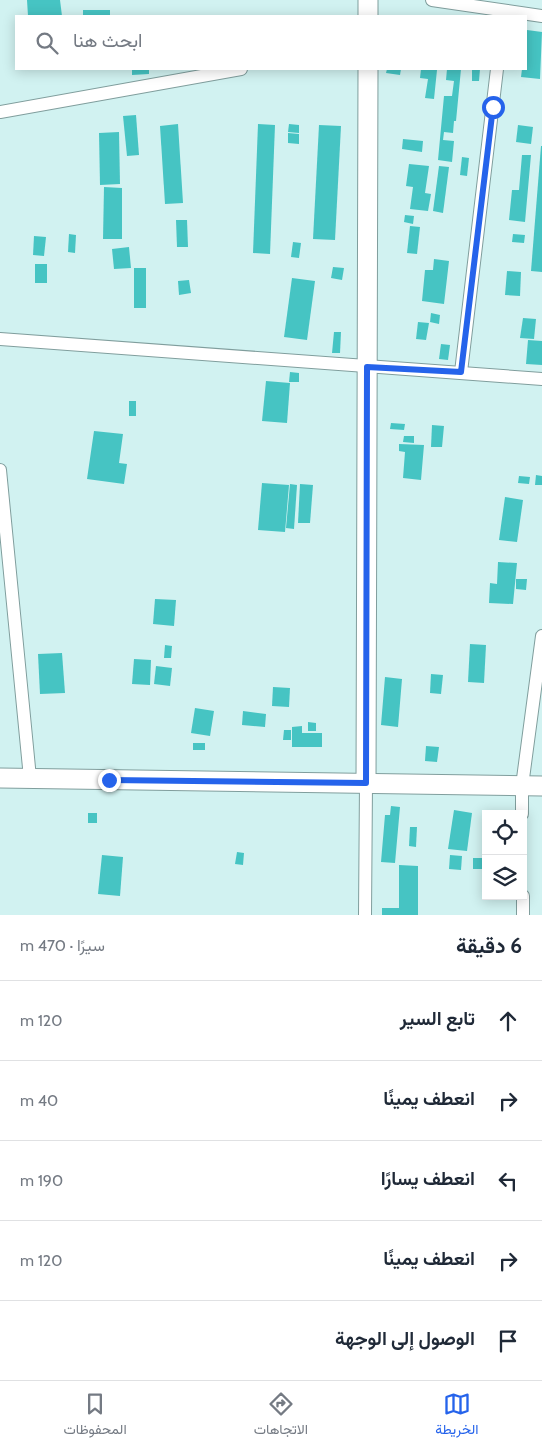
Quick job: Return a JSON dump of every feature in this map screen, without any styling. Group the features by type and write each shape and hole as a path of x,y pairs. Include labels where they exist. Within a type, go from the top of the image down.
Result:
{"street":[{"path":"368,0 368,15"},
{"path":"432,0 542,16"},
{"path":"0,112 235,70"},
{"path":"365,915 368,70"},
{"path":"461,372 497,70"},
{"path":"0,339 542,379"},
{"path":"0,470 4,533 30,778"},
{"path":"522,810 522,786 542,636"},
{"path":"0,778 542,786"},
{"path":"523,900 523,915"}],"building":[{"path":"27,0 60,0 62,15 28,15"},
{"path":"83,10 110,10 110,15 83,15"},
{"path":"527,30 542,32 540,79 521,77 522,70 527,70"},
{"path":"132,70 149,70 149,74 132,75"},
{"path":"387,70 401,70 400,75 386,73"},
{"path":"421,70 437,70 434,99 425,98 428,79 420,78"},
{"path":"447,70 461,70 453,133 444,132 443,140 454,141 452,162 438,160 444,96 452,96 454,81 446,80"},
{"path":"472,70 480,70 479,81 472,81"},
{"path":"136,115 139,155 127,156 123,116"},
{"path":"178,124 183,203 165,204 160,126"},
{"path":"258,124 275,125 270,254 253,253"},
{"path":"289,124 299,125 299,133 288,132"},
{"path":"319,125 341,126 335,240 313,239"},
{"path":"518,125 533,127 531,144 516,142"},
{"path":"119,132 120,184 100,185 99,133"},
{"path":"288,133 299,134 299,144 288,143"},
{"path":"403,139 423,141 422,152 402,149"},
{"path":"542,146 542,272 531,271"},
{"path":"522,155 531,155 525,222 509,220 512,190 519,190"},
{"path":"462,157 469,158 467,176 460,175"},
{"path":"409,164 429,166 425,193 431,194 428,211 410,209 413,187 406,186"},
{"path":"439,166 449,167 443,213 433,211"},
{"path":"104,187 122,188 122,239 103,239"},
{"path":"405,215 414,216 413,224 404,222"},
{"path":"176,220 187,220 188,247 177,247"},
{"path":"410,226 420,227 417,254 407,253"},
{"path":"69,234 76,235 75,253 68,252"},
{"path":"513,234 525,235 524,243 512,242"},
{"path":"34,236 46,237 44,256 33,255"},
{"path":"293,242 301,243 299,258 291,257"},
{"path":"129,247 131,268 114,269 112,249"},
{"path":"434,259 449,261 444,304 422,301 425,270 433,270"},
{"path":"35,264 47,264 47,283 35,283"},
{"path":"333,267 344,268 342,280 331,278"},
{"path":"134,268 146,268 146,308 134,308"},
{"path":"507,271 521,272 520,296 505,295"},
{"path":"292,278 315,281 307,340 284,337"},
{"path":"189,280 191,293 179,295 178,281"},
{"path":"431,313 440,315 439,324 430,322"},
{"path":"523,318 536,319 534,339 520,338"},
{"path":"418,322 429,323 426,340 416,339"},
{"path":"334,332 341,332 340,353 332,353"},
{"path":"528,340 542,341 542,365 526,364"},
{"path":"441,344 450,345 448,360 439,359"},
{"path":"290,372 299,373 299,382 289,382"},
{"path":"266,381 290,383 287,423 262,421"},
{"path":"129,401 136,401 136,416 129,416"},
{"path":"391,423 405,424 404,430 390,429"},
{"path":"432,425 444,426 442,447 431,447"},
{"path":"94,431 123,434 119,463 127,464 124,484 87,479"},
{"path":"404,436 414,436 414,443 403,442"},
{"path":"399,444 424,445 421,480 403,478 405,452 399,451"},
{"path":"536,475 542,476 542,485 535,485"},
{"path":"519,476 530,477 529,484 518,483"},
{"path":"262,483 289,485 285,532 258,530"},
{"path":"290,484 297,485 294,529 286,528"},
{"path":"300,484 313,485 310,523 298,523"},
{"path":"505,497 523,500 517,542 499,540"},
{"path":"498,562 517,563 513,604 489,603 490,583 497,584"},
{"path":"516,579 527,579 526,590 516,589"},
{"path":"155,599 176,600 174,626 153,624"},
{"path":"470,644 486,645 484,683 468,682"},
{"path":"165,645 172,646 171,658 164,658"},
{"path":"62,653 65,693 40,694 38,654"},
{"path":"134,659 151,660 150,685 132,684"},
{"path":"156,666 172,668 170,686 154,684"},
{"path":"431,674 443,675 441,694 430,693"},
{"path":"385,677 402,679 398,727 381,725"},
{"path":"273,687 290,688 289,707 272,706"},
{"path":"195,708 214,711 210,736 191,733"},
{"path":"243,711 266,714 265,727 242,725"},
{"path":"308,722 316,723 316,731 308,731"},
{"path":"302,726 302,733 322,733 322,747 292,747 292,727"},
{"path":"284,730 291,730 291,740 283,740"},
{"path":"193,743 205,743 205,750 193,750"},
{"path":"426,746 439,747 437,762 425,761"},
{"path":"391,806 400,807 395,863 381,862 385,815 390,815"},
{"path":"454,810 472,813 467,851 448,849"},
{"path":"88,813 97,813 97,823 88,823"},
{"path":"410,827 417,827 416,847 409,846"},
{"path":"237,852 244,853 243,865 235,864"},
{"path":"102,855 123,857 120,896 98,894"},
{"path":"450,855 462,856 461,870 449,869"},
{"path":"473,858 482,858 482,869 473,869"},
{"path":"399,865 418,866 418,915 382,915 382,908 399,908"}],"route":[{"path":"109,780 366,783 367,367 461,372 493,107"}]}
